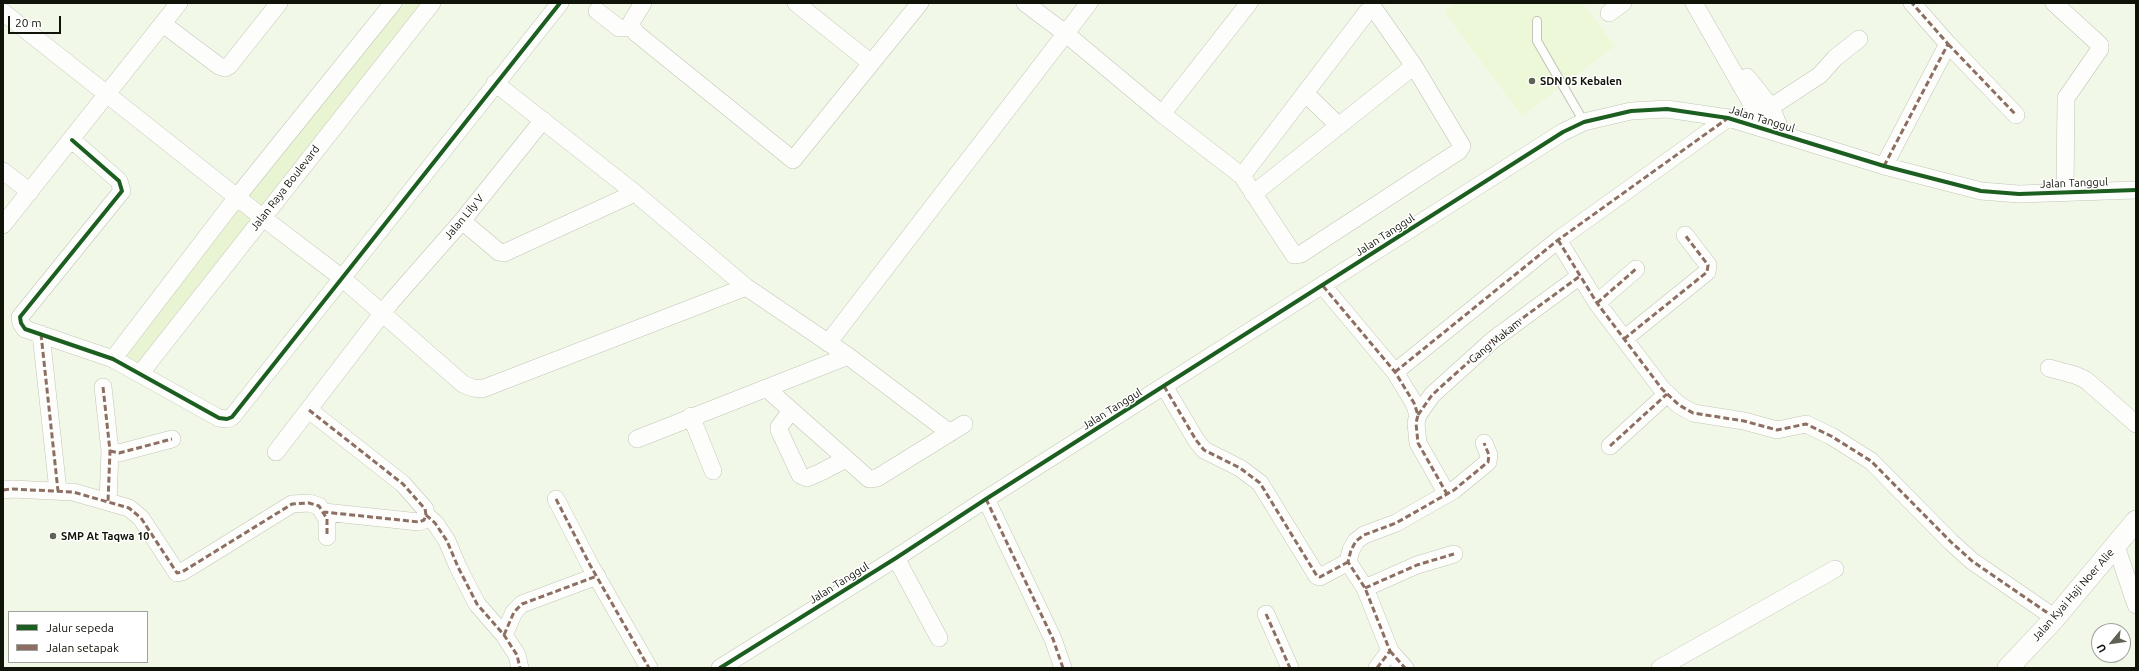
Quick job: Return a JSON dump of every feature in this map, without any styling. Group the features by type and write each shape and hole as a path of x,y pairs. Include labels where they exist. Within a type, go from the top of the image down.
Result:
{"street":[{"path":"3,225 72,140 179,3"},
{"path":"163,24 219,66 225,68 229,66 279,3"},
{"path":"113,359 237,197 393,3"},
{"name":"Jalan Raya Boulevard","path":"140,374 262,217 432,3"},
{"path":"72,140 119,181 122,191 20,317 25,329 113,359 219,418 227,419 232,417 560,3"},
{"path":"632,27 635,13 643,3"},
{"path":"796,3 871,63"},
{"path":"632,27 636,32 793,160 920,3"},
{"path":"1025,3 1065,33 1162,114 1242,176 1294,255 1301,254 1459,151 1461,142 1414,66 1375,10 1371,9 1242,176"},
{"path":"828,343 1089,3"},
{"path":"1162,114 1249,3"},
{"path":"1609,13 1623,3"},
{"path":"1694,3 1731,65 1774,132"},
{"path":"1912,3 1948,44 2016,115"},
{"path":"2054,3 2100,45 2100,49 2066,98 2065,192"},
{"path":"3,12 262,217 342,278 383,312 463,384 473,388 482,389 746,287"},
{"path":"598,12 619,28 632,27"},
{"path":"1771,107 1820,75 1836,58 1859,38"},
{"path":"1884,166 1948,44"},
{"path":"1731,65 1743,73 1771,107 1774,132"},
{"path":"1253,194 1414,66"},
{"path":"495,84 635,193 746,287 957,428 878,478 869,479 766,388"},
{"path":"1305,93 1339,126"},
{"name":"Jalan Tanggul","path":"720,668 896,558 986,499 1563,132 1584,122 1632,111 1667,109 1728,118 1884,166 1981,191 2019,194 2136,190"},
{"path":"1394,372 1558,240 1728,118"},
{"name":"Jalan Lily V","path":"276,452 383,312 462,221 543,120"},
{"path":"3,171 30,192"},
{"path":"462,221 498,252 504,253 635,193"},
{"path":"1624,339 1707,272 1708,265 1685,235"},
{"path":"1558,240 1597,303 1667,394 1679,405 1693,413 1744,421 1779,431 1806,424 1831,436 1871,461 1951,542 1972,561 2055,618"},
{"path":"1597,303 1636,269"},
{"name":"Gang Makam","path":"1418,415 1432,395 1494,339 1580,276"},
{"path":"1323,286 1394,372 1414,403 1418,415 1416,423 1418,443 1447,494"},
{"path":"41,334 58,491"},
{"path":"637,439 691,416 848,356"},
{"path":"2049,368 2075,375 2086,380 2136,424"},
{"path":"1164,386 1196,440 1204,450 1240,468 1260,483 1317,576 1320,577 1348,562"},
{"path":"103,387 110,451 108,502"},
{"path":"1610,446 1667,394"},
{"path":"309,410 403,484 425,509 426,515 424,520 419,522 324,512"},
{"path":"791,411 779,427 779,430 800,475 807,478 813,476 846,459"},
{"path":"691,416 713,471"},
{"path":"110,451 119,453 172,439"},
{"path":"1406,668 1390,651 1365,588 1348,562 1351,550 1356,541 1364,535 1396,523 1447,494 1488,462 1489,456 1484,443"},
{"path":"3,490 12,488 74,492 129,508 136,513 177,573 182,572 292,504 309,503 319,506 324,512 328,524 326,537"},
{"path":"556,499 597,576 649,668"},
{"path":"986,499 1054,639 1063,668"},
{"path":"426,515 435,523 447,541 458,567 477,604 504,635 517,655 520,668"},
{"name":"Jalan Kyai Haji Noer Alie","path":"2008,668 2055,618 2136,521"},
{"path":"2116,546 2136,605"},
{"path":"1365,588 1417,565 1454,554"},
{"path":"896,558 938,638"},
{"path":"1660,668 1835,569"},
{"path":"504,635 514,612 522,604 597,576"},
{"path":"1266,614 1290,668"},
{"path":"1377,668 1390,651"}],"lane":[{"path":"1537,21 1537,41 1584,122"}],"shaded area":[{"path":"393,3 433,3 140,374 113,359"},
{"name":"SDN 05 Kebalen","path":"1456,3 1583,3 1615,46 1522,116 1444,12"}],"marked path":[{"path":"1884,166 1948,44 1912,3"},
{"path":"1948,44 2016,115"},
{"path":"1395,372 1558,240 1728,118"},
{"path":"1624,339 1707,272 1708,265 1685,235"},
{"path":"1558,240 1597,303 1662,389 1679,405 1693,413 1744,421 1777,430 1806,424 1831,436 1871,461 1951,542 1972,561 2055,618"},
{"path":"1597,303 1636,269"},
{"path":"1418,415 1432,395 1494,339 1580,276"},
{"path":"1323,286 1395,372 1414,403 1418,415 1416,423 1418,443 1447,494"},
{"path":"41,334 58,491"},
{"path":"1164,386 1196,440 1204,450 1240,468 1260,483 1317,576 1320,577 1348,562"},
{"path":"103,387 110,451 108,502"},
{"path":"1610,446 1667,394"},
{"path":"309,410 403,484 425,509 426,515 424,520 419,522 324,512"},
{"path":"110,451 119,453 172,439"},
{"path":"1377,668 1390,651 1365,588 1348,562 1351,550 1356,541 1364,535 1396,523 1454,490 1488,462 1489,455 1484,443"},
{"path":"3,490 12,489 73,492 129,508 141,518 177,573 182,572 292,504 309,503 319,506 327,519 327,537"},
{"path":"556,499 590,565 649,668"},
{"path":"986,499 1053,639 1063,668"},
{"path":"426,515 435,523 447,541 458,567 477,604 504,635 517,655 520,668"},
{"path":"1365,588 1417,565 1454,554"},
{"path":"504,635 514,612 522,604 597,576"},
{"path":"1266,614 1290,668"},
{"path":"1390,651 1405,668"}],"cycle path":[{"path":"72,140 119,181 122,191 20,317 21,323 25,329 113,359 219,418 227,419 232,417 560,3"},
{"path":"720,668 896,558 986,499 1563,132 1584,122 1631,111 1667,109 1728,118 1884,166 1981,191 2019,194 2136,190"}],"place":[{"name":"SDN 05 Kebalen","path":"1532,81"},
{"name":"SMP At Taqwa 10","path":"53,536"}]}
